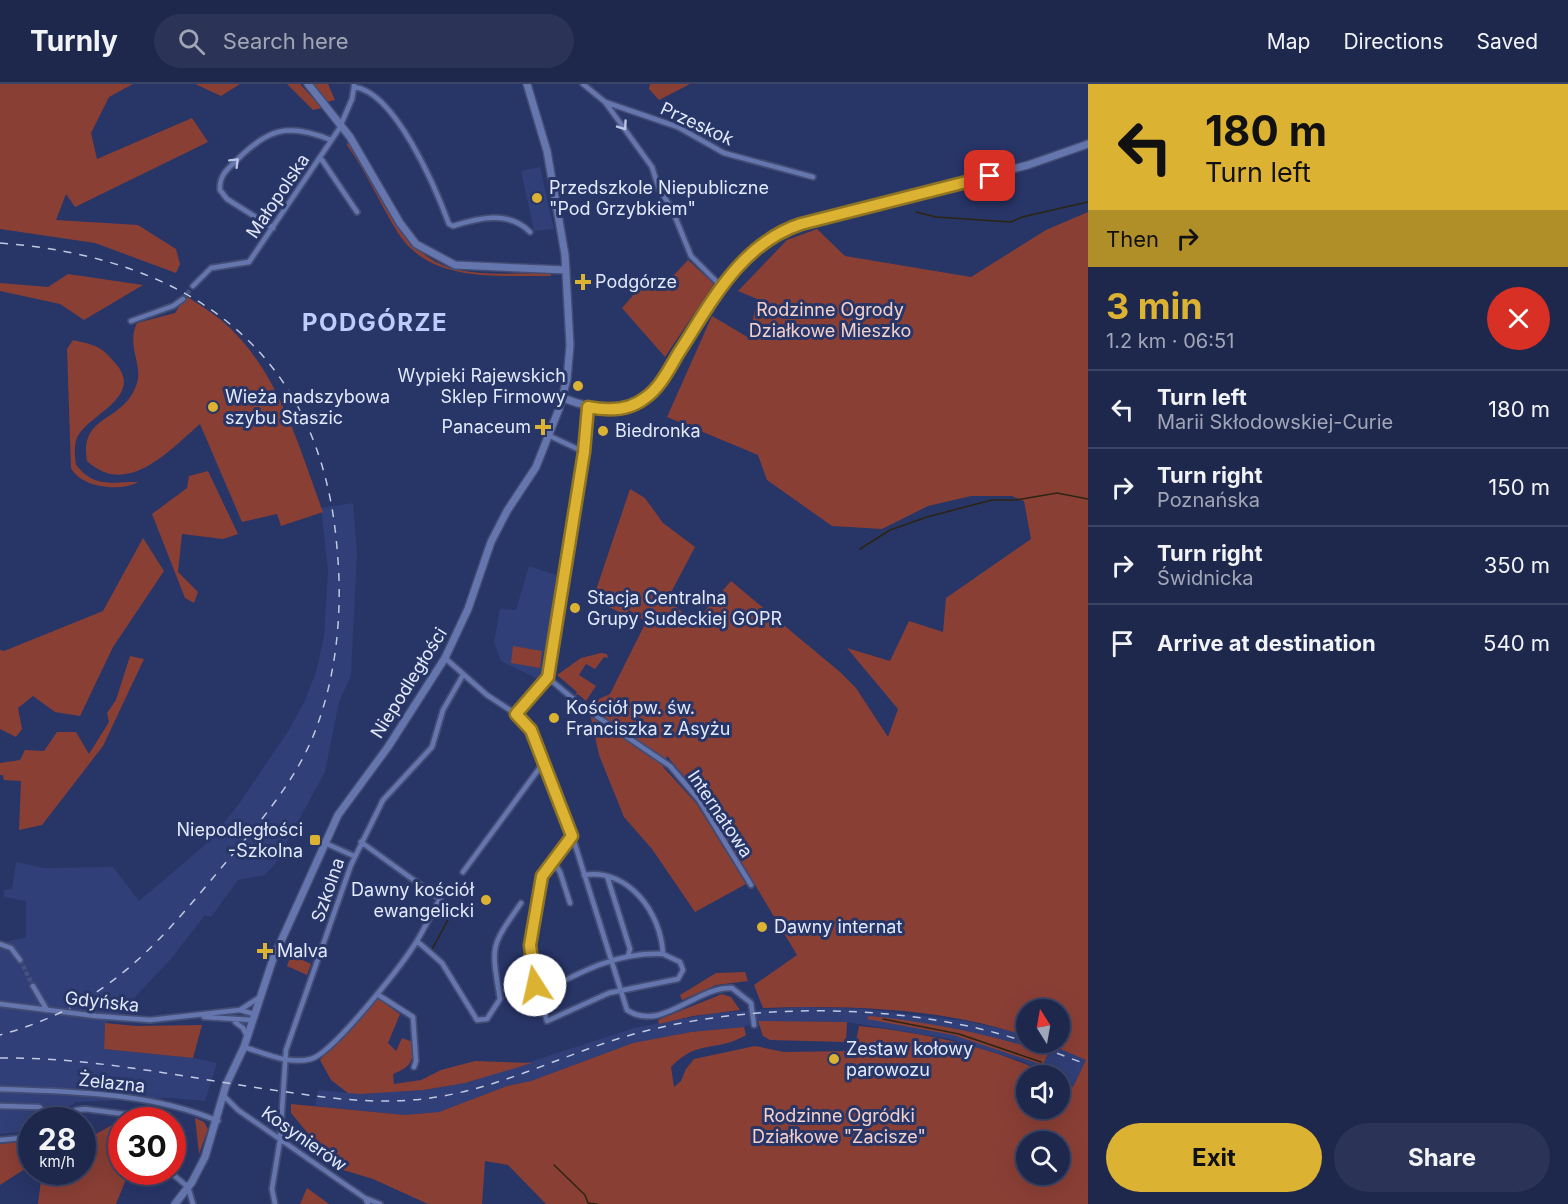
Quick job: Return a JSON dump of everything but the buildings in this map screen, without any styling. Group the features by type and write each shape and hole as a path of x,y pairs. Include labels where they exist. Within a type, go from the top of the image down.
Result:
{"main road":[{"path":"308,84 340,124 371,170 400,223 416,244 445,262 469,267 566,270"},
{"name":"Niepodległości","path":"175,1204 188,1187 205,1157 218,1121 226,1085 244,1047 283,932 325,843 346,802 388,747 445,657 466,615 491,542 507,511 528,483 550,436 563,398 570,345 566,270 553,182 527,84"},
{"path":"563,398 588,407 610,410 629,407 652,393 722,287 754,250 786,229 1028,165 1088,144"}],"street":[{"name":"Przeskok","path":"584,84 605,102 652,167 659,189 672,209 691,256 722,287"},
{"name":"Małopolska","path":"193,286 210,268 249,262 331,140 340,124 354,85"},
{"path":"354,85 371,92 409,139 423,163 449,224 453,226 485,217 498,218 525,226 530,232"},
{"name":"Przeskok","path":"605,102 678,127 724,153 813,177"},
{"path":"273,228 227,198 220,190 221,178 249,148 270,134 282,130 302,130 331,140"},
{"path":"320,157 357,212"},
{"path":"131,321 173,306 183,299"},
{"path":"516,714 548,677 584,452 588,407"},
{"path":"550,436 584,452"},
{"path":"445,657 463,675 516,714 531,730 572,836 627,1010 648,1017 684,1005 711,990 732,988 751,1003 754,1025"},
{"name":"Szkolna","path":"275,1204 272,1189 280,1140 285,1059 354,856 382,800 432,747 443,710 463,675"},
{"name":"Internatowa","path":"548,677 583,707 670,766 699,800 751,885"},
{"path":"463,872 544,762"},
{"path":"538,994 610,959 628,956 663,954 676,959 683,965 681,978 666,983 620,990 547,1021 538,994 530,958 531,932 542,876 572,836"},
{"path":"244,1047 296,1061 313,1059 330,1045 377,994 417,941 440,899 361,842"},
{"path":"325,843 354,856"},
{"path":"553,861 560,872 570,903"},
{"path":"584,875 607,876 630,886 640,897 655,922 663,954"},
{"path":"607,876 630,950 628,956"},
{"path":"417,941 442,963 457,984 473,1015 480,1021 487,1019 500,999 494,946 521,903"},
{"path":"0,944 11,948 20,960"},
{"path":"33,986 47,1010"},
{"path":"377,994 413,1017 416,1061 414,1067"},
{"name":"Gdyńska","path":"0,1004 150,1020 240,1010 260,996"},
{"name":"Gdyńska","path":"240,1010 253,1017"},
{"name":"Gdyńska","path":"201,1016 232,1020 253,1017"},
{"path":"232,1020 243,1028 247,1036"},
{"name":"Żelazna","path":"0,1089 123,1096 186,1109 218,1121"},
{"name":"Kosynierów","path":"224,1096 238,1110 364,1198 368,1204"},
{"path":"0,1106 39,1107"},
{"path":"0,1140 18,1138"},
{"path":"186,1185 193,1204"},
{"path":"364,1198 380,1204"}],"shaded area":[{"name":"Przedszkole Niepubliczne \"Pod Grzybkiem\"","path":"540,167 554,229 534,231 521,171"},
{"path":"353,503 357,553 351,676 339,702 325,772 275,864 265,875 238,880 211,917 205,915 170,960 122,1011 105,1024 104,1049 193,1058 217,1063 205,1101 170,1098 76,1102 69,1107 18,1107 18,1132 0,1134 0,943 26,937 26,901 4,897 4,890 12,889 16,862 44,868 113,867 139,901 205,845 239,804 289,730 306,698 316,672 324,637 328,570 321,508"},
{"path":"529,566 559,576 541,678 538,679 501,661 494,642 500,609 516,610"},
{"path":"804,1007 864,1009 966,1021 1016,1032 1016,1053 1070,1053 1086,1060 1073,1087 1070,1086 1070,1065 1029,1065 950,1039 847,1022 758,1021 744,1027 691,1032 633,1043 439,1112 405,1115 315,1106 318,1090 361,1094 424,1090 465,1083 634,1028 714,1013"}],"green space":[{"path":"0,84 133,84 109,97 91,133 97,159 192,118 208,142 75,207 66,194 56,220 138,225 176,249 180,264 176,273 95,243 0,229"},
{"path":"195,84 240,84 221,96"},
{"path":"287,84 300,84 322,108 313,110"},
{"path":"312,84 328,84 335,100 327,102"},
{"path":"650,84 690,84 659,100 649,89"},
{"path":"348,141 392,218 405,236 420,251 438,263 469,272 551,273 551,276 488,275 467,273 447,269 428,261 412,249 398,233 347,145"},
{"path":"1088,212 1088,1204 546,1204 508,1165 485,1161 482,1204 428,1204 373,1179 337,1168 291,1113 291,1104 405,1115 439,1112 633,1043 691,1032 744,1027 746,1035 726,1044 690,1052 681,1058 671,1067 674,1087 681,1081 686,1069 694,1059 755,1046 784,1052 854,1051 859,1026 957,1042 1027,1065 1016,1065 1016,1119 1070,1119 1070,1086 1073,1087 1086,1060 1070,1053 1070,999 1016,999 1016,1033 962,1019 896,1010 829,1007 763,1008 754,985 797,955 705,801 667,756 663,767 696,803 746,884 695,912 652,849 624,817 599,755 588,704 610,694 646,622 629,610 625,615 593,599 630,489 645,498 663,523 695,547 667,600 695,622 731,581 840,672 856,688 888,737 898,709 847,648 890,661 909,621 943,632 946,598 1031,539 1024,501 1012,496 971,496 928,506 882,529 832,526 767,480 758,455 667,417 712,316 749,338 757,299 738,291 787,240 817,229 845,256 971,277 1046,230"},
{"path":"688,260 714,284 665,357 622,308 648,278 672,277"},
{"path":"68,274 143,285 84,320 60,304 0,291 0,283 48,287"},
{"path":"186,296 230,328 262,368 287,415 323,512 281,526 277,514 242,522 200,424 161,457 132,473 117,475 102,471 87,461 86,446 90,434 96,426 123,406 137,383 138,369 133,339 137,323 175,313"},
{"path":"73,340 102,350 116,364 123,376 123,387 118,397 89,423 76,441 76,465 90,477 104,482 138,482 131,485 112,487 92,484 76,475 71,468 67,349"},
{"path":"208,471 238,534 223,539 182,534 178,572 198,592 194,603 185,598 152,514 187,488 189,476"},
{"path":"143,538 164,571 113,647 80,716 55,712 33,696 18,708 22,729 16,737 0,729 0,650 4,651 103,611"},
{"path":"513,646 542,651 540,668 511,663"},
{"path":"601,653 607,654 608,658 604,657 595,669 586,664 579,675 596,686 586,701 578,694 575,696 577,692 557,675 581,658"},
{"path":"130,656 144,659 103,746 42,825 19,830 21,781 4,780 3,775 0,775 0,763 20,760 25,750 44,751 57,732 76,732 89,754 109,722 107,713 116,700"},
{"path":"291,955 311,964 307,975 287,966"},
{"path":"745,972 748,981 716,985 682,1000 680,995 716,973"},
{"path":"722,994 731,997 740,1010 693,1016 659,1024 658,1020"},
{"path":"376,998 389,1004 388,1006 400,1014 388,1043 396,1051 402,1038 413,1042 412,1059 408,1066 393,1074 394,1084 421,1080 441,1070 475,1061 532,1063 465,1083 424,1090 348,1093 331,1080 320,1060"},
{"path":"869,1016 960,1030 1016,1044 1016,1053 1048,1053 1043,1065 953,1035 867,1019"},
{"path":"758,1021 847,1022 846,1042 770,1040 763,1036"},
{"path":"105,1023 136,1026 202,1025 193,1058 104,1049"},
{"path":"195,1118 204,1122 208,1129 199,1154"},
{"path":"108,1127 108,1185 124,1185 116,1204 38,1204 40,1185 96,1185 96,1134"},
{"path":"18,1142 18,1173 0,1185 0,1144"},
{"path":"307,1188 329,1204 300,1204"}],"waterway":[{"path":"916,212 936,217 1011,222 1022,217 1088,202"},
{"path":"860,549 890,530 927,517 992,500 1016,500 1057,493 1088,499"},
{"path":"431,951 448,920"},
{"path":"883,1019 959,1034 1041,1062"},
{"path":"554,1165 585,1195 588,1203 597,1204"}],"tunnel":[{"path":"183,299 193,286"},
{"path":"20,960 33,986"}],"railway":[{"path":"0,243 68,252 130,269 185,293 233,326 273,368 304,419 326,479 339,571 336,642 322,712 305,754 269,810 189,907 143,955 120,975 94,994 66,1010 0,1035"},
{"path":"0,1058 100,1064 320,1097 393,1101 439,1097 467,1091 627,1036 723,1017 775,1012 880,1013 931,1019 1016,1039"},
{"path":"1056,1053 1083,1063"}],"place":[{"name":"Przedszkole Niepubliczne \"Pod Grzybkiem\"","path":"537,198"},
{"name":"Podgórze","path":"583,282"},
{"name":"Wypieki Rajewskich Sklep Firmowy","path":"578,386"},
{"name":"Wieża nadszybowa szybu Staszic","path":"213,407"},
{"name":"Panaceum","path":"543,427"},
{"name":"Biedronka","path":"603,431"},
{"name":"Stacja Centralna Grupy Sudeckiej GOPR","path":"575,608"},
{"name":"Kościół pw. św. Franciszka z Asyżu","path":"554,718"},
{"name":"Niepodległości -Szkolna","path":"315,840"},
{"name":"Dawny kościół ewangelicki","path":"486,900"},
{"name":"Dawny internat","path":"762,927"},
{"name":"Malva","path":"265,951"},
{"name":"Zestaw kołowy parowozu","path":"834,1059"}],"district":[{"name":"PODGÓRZE","path":"375,323"}],"route":[{"path":"535,985 530,945 534,911 542,876 572,836 531,730 516,714 548,677 584,452 588,407 610,410 629,407 652,393 733,271 754,250 775,235 801,224 990,176"}],"park label":[{"name":"Rodzinne Ogrody Działkowe Mieszko","path":"830,320"},
{"name":"Rodzinne Ogródki Działkowe \"Zacisze\"","path":"839,1126"}]}
